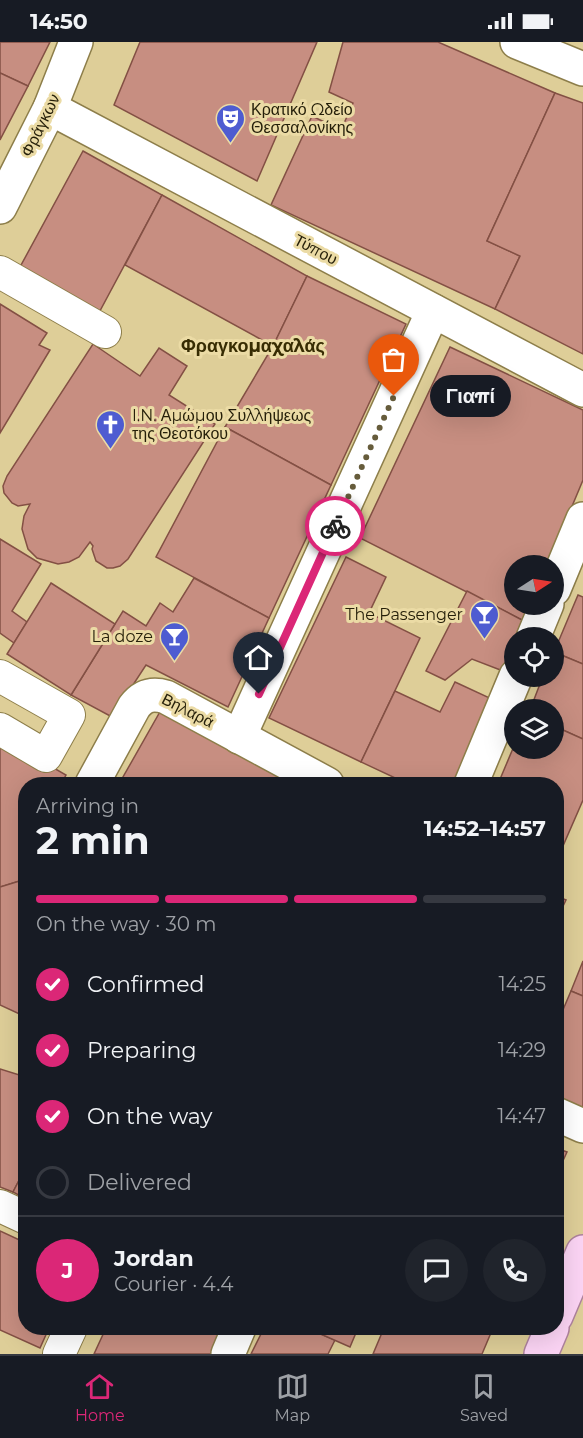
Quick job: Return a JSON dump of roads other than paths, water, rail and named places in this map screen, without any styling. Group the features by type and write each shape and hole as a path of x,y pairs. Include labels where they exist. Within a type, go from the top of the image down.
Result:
{"main road":[{"path":"564,1297 583,1252"},
{"path":"541,1354 549,1335"}],"street":[{"name":"Φράγκων","path":"0,207 50,108 76,42"},
{"path":"517,42 583,69"},
{"name":"Τύπου","path":"50,108 583,390"},
{"path":"0,272 105,332"},
{"path":"239,737 433,311"},
{"path":"564,565 583,519"},
{"path":"0,676 69,716 46,756 0,729"},
{"path":"474,777 511,687"},
{"name":"Βηλαρά","path":"99,772 134,707 140,699 157,694 314,777"},
{"path":"564,1118 583,1126"},
{"path":"0,1206 18,1214"},
{"path":"59,1354 68,1335"},
{"path":"228,1354 236,1335"}],"place":[{"name":"Κρατικό Ωδείο Θεσσαλονίκης","path":"230,144"},
{"name":"Γιαπί","path":"394,396"},
{"name":"I.N. Αμώμου Συλλήψεως της Θεοτόκου","path":"111,450"},
{"name":"The Passenger","path":"484,640"},
{"name":"La doze","path":"174,662"}],"district":[{"name":"Φραγκομαχαλάς","path":"253,346"}]}
